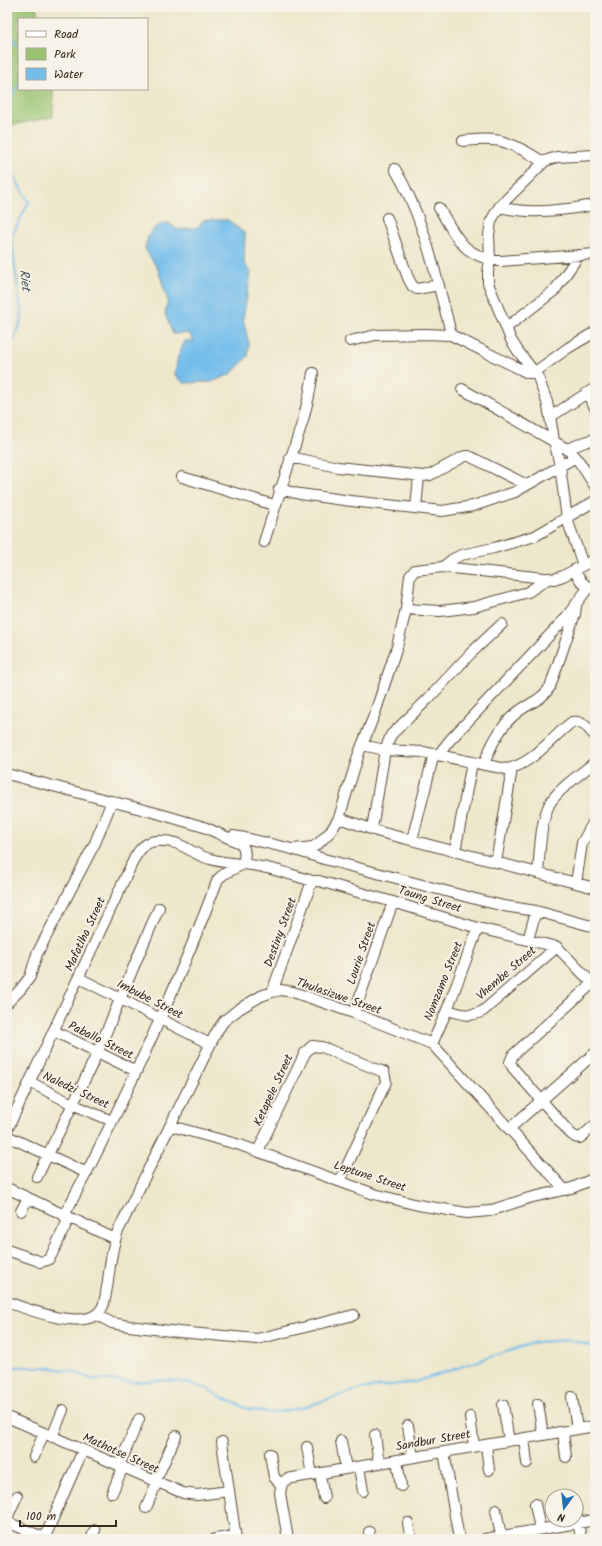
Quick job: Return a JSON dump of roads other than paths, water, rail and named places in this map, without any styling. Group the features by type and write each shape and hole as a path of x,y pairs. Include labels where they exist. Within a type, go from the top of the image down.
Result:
{"street":[{"path":"463,141 489,140 503,142 534,156 543,162"},
{"path":"412,840 436,754 564,620 576,604 592,588 582,583 578,567 567,519 560,466 542,387 535,372 511,340 488,283 488,272 490,260 489,235 491,221 499,207 543,162 557,157 595,155"},
{"path":"395,169 416,210 439,285 451,335"},
{"path":"499,207 524,210 560,210 595,205"},
{"path":"439,208 457,238 466,249 474,255 490,260 501,261 595,254"},
{"path":"387,218 408,278 413,287 417,289 439,285"},
{"path":"507,327 554,290 579,255"},
{"path":"350,341 376,336 425,334 451,335 528,373 535,372 568,348 595,332"},
{"path":"264,542 279,489 308,402 313,374"},
{"path":"462,388 554,440 567,449 576,457 595,486"},
{"path":"550,417 591,391 595,408"},
{"path":"567,449 595,439"},
{"path":"290,457 338,467 419,476 430,475 464,456 469,456 527,485"},
{"path":"279,489 300,494 329,498 442,511 474,506 515,492 576,457"},
{"path":"416,508 419,476"},
{"path":"182,477 274,505"},
{"path":"443,567 461,555 494,548 535,536 567,519 595,501"},
{"path":"292,849 312,847 331,831 339,818 362,745 375,713 397,647 406,609 410,576 414,570 443,567 558,578 595,558"},
{"path":"406,609 440,611 474,607 528,592 549,578"},
{"path":"484,765 486,757 498,735 508,721 518,712 546,694 550,687 575,614 576,604"},
{"path":"372,829 385,750 390,735 428,699 471,653 502,624"},
{"path":"362,745 385,750 413,750 499,769 512,769 529,759 572,722 576,721 583,724 595,736"},
{"path":"538,873 545,818 550,803 569,783 595,762"},
{"path":"455,851 472,763"},
{"path":"496,862 512,769"},
{"path":"7,774 112,801 196,825 228,837 242,844 245,848 245,859 243,864"},
{"path":"7,1003 30,977 37,954 95,843 112,801"},
{"path":"339,818 412,840 595,888"},
{"path":"576,883 582,843 595,819"},
{"path":"228,837 244,838 292,849 324,859 483,901 536,911 595,927"},
{"name":"Mafatlha Street","path":"7,1130 134,860 143,846 156,841 174,842 183,845 208,859 243,864"},
{"name":"Taung Street","path":"243,864 263,867 312,881 320,881 478,928 557,947"},
{"name":"Paballo Street","path":"124,1097 190,952 218,879 224,874 243,864"},
{"name":"Destiny Street","path":"272,992 312,881"},
{"name":"Lourie Street","path":"354,1013 393,902"},
{"path":"37,1178 97,1052 129,980 135,962 160,908"},
{"path":"528,940 536,911"},
{"name":"Nomzamo Street","path":"432,1044 447,1010 478,928"},
{"path":"557,947 594,983 510,1059 510,1065 575,1137 580,1138 595,1125"},
{"name":"Vhembe Street","path":"447,1010 467,1015 484,1011 557,947"},
{"name":"Imbube Street","path":"79,978 210,1044"},
{"name":"Thulasizwe Street","path":"96,1315 104,1303 115,1239 210,1044 224,1021 232,1014 261,996 272,992 281,990 293,992 354,1013 432,1044 565,1190"},
{"name":"Paballo Street","path":"54,1031 136,1072"},
{"name":"Ketapele Street","path":"258,1151 305,1053 312,1046 322,1048 384,1072 386,1078 386,1082 368,1123 340,1181"},
{"path":"509,1129 595,1053"},
{"name":"Naledzi Street","path":"30,1082 72,1104 112,1121"},
{"name":"Naledzi Street","path":"7,1250 40,1262 48,1260 52,1254 66,1217 124,1097"},
{"name":"Leptune Street","path":"171,1126 258,1151 384,1197 418,1205 467,1213 489,1211 529,1198 565,1190 595,1178"},
{"path":"7,1136 87,1173"},
{"path":"7,1188 115,1239"},
{"path":"21,1211 28,1198"},
{"path":"7,1302 57,1318 88,1318 96,1315 112,1323 129,1326 257,1339 354,1315"},
{"path":"572,1397 578,1429"},
{"path":"538,1404 543,1435"},
{"path":"503,1405 509,1441"},
{"path":"34,1457 63,1410"},
{"path":"470,1417 474,1446"},
{"name":"Mathotse Street","path":"8,1420 48,1435 189,1495 229,1491"},
{"path":"112,1493 139,1420"},
{"path":"408,1426 414,1457"},
{"name":"Sandbur Street","path":"281,1486 287,1479 346,1469 363,1472 379,1463 595,1426"},
{"path":"563,1432 566,1457"},
{"path":"375,1435 379,1463"},
{"path":"146,1508 176,1436"},
{"path":"524,1438 527,1463"},
{"path":"341,1441 346,1469"},
{"path":"215,1539 236,1537 222,1442"},
{"path":"486,1445 489,1470"},
{"path":"307,1447 324,1498"},
{"path":"17,1496 7,1522 45,1539 83,1450"},
{"path":"444,1452 459,1539"},
{"path":"270,1454 274,1478 281,1486 280,1493 288,1539"},
{"path":"397,1460 401,1486"},
{"path":"362,1491 363,1472"},
{"path":"534,1504 540,1529"},
{"path":"496,1510 501,1536"},
{"path":"584,1523 595,1520"},
{"path":"408,1523 411,1539"},
{"path":"485,1539 548,1528"},
{"path":"579,1528 581,1539"}],"water":[{"path":"203,220 228,220 245,234 244,263 251,273 243,319 249,344 248,356 231,374 211,382 184,383 175,375 178,356 185,341 194,341 189,333 173,334 165,314 168,301 158,269 145,249 149,235 157,226 167,222 178,230 199,227"}],"waterway":[{"path":"7,28 18,46"},
{"path":"7,105 18,85"},
{"name":"Riet","path":"7,164 29,202 11,237 22,319 7,357"},
{"path":"7,1367 43,1367 72,1371 91,1379 134,1382 168,1380 189,1383 206,1388 221,1397 248,1409 271,1413 301,1408 360,1389 415,1382 536,1342 569,1340 595,1347"}]}
